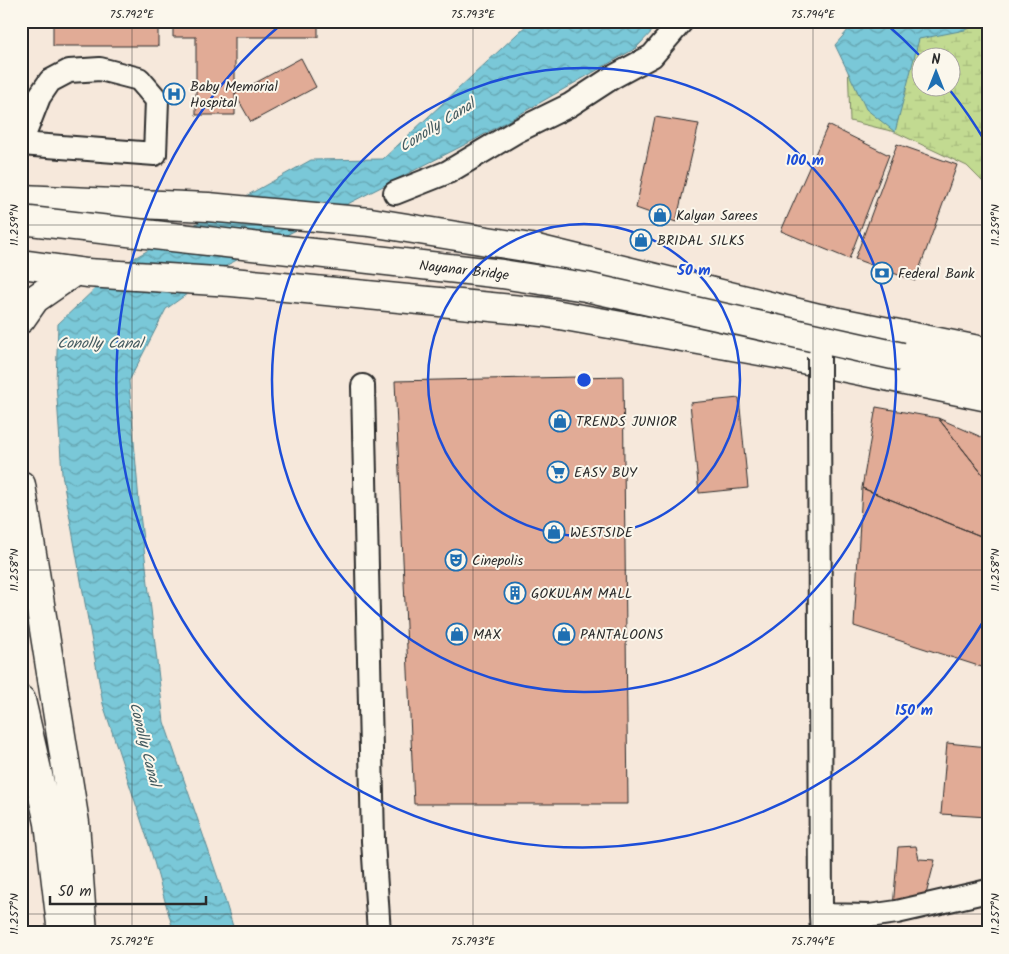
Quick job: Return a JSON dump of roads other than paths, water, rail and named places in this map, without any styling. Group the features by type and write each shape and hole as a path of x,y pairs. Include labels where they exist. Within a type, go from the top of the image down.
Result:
{"main road":[{"path":"21,199 208,207 370,222 537,249 819,318 988,352"},
{"name":"Nayanar Bridge","path":"21,220 502,274 586,287 902,358 988,374"},
{"path":"421,301 444,290 456,281 462,267 461,257 457,248 439,233"},
{"path":"21,264 80,272 232,282 543,312 788,356 988,396"},
{"path":"21,319 35,298 80,272"},
{"path":"21,485 74,823 83,933"},
{"path":"21,700 49,824 62,933"}],"street":[{"path":"395,193 448,172 517,131 570,105 613,77 652,56 682,21"},
{"path":"100,69 138,79 156,100 154,154 21,144 39,97 50,81 69,71 100,69"},
{"path":"819,353 822,924 897,912 988,891"},
{"path":"363,386 373,841 379,933"}],"water":[{"name":"Conolly Canal","path":"531,21 662,21 636,48 476,139 229,264 166,309 129,381 140,514 164,722 235,933 174,933 149,844 103,704 62,474 56,382 58,324 118,267 311,160 383,159"},
{"path":"856,21 982,21 965,30 919,39 917,48 912,48 912,66 895,132 866,109 835,45"}],"place":[{"name":"Baby Memorial Hospital","path":"174,94"},
{"name":"Kalyan Sarees","path":"660,215"},
{"name":"BRIDAL SILKS","path":"641,240"},
{"name":"Federal Bank","path":"882,273"},
{"name":"TRENDS JUNIOR","path":"560,421"},
{"name":"EASY BUY","path":"558,472"},
{"name":"WESTSIDE","path":"554,532"},
{"name":"Cinepolis","path":"456,560"},
{"name":"GOKULAM MALL","path":"515,593"},
{"name":"MAX","path":"457,634"},
{"name":"PANTALOONS","path":"564,634"}]}
